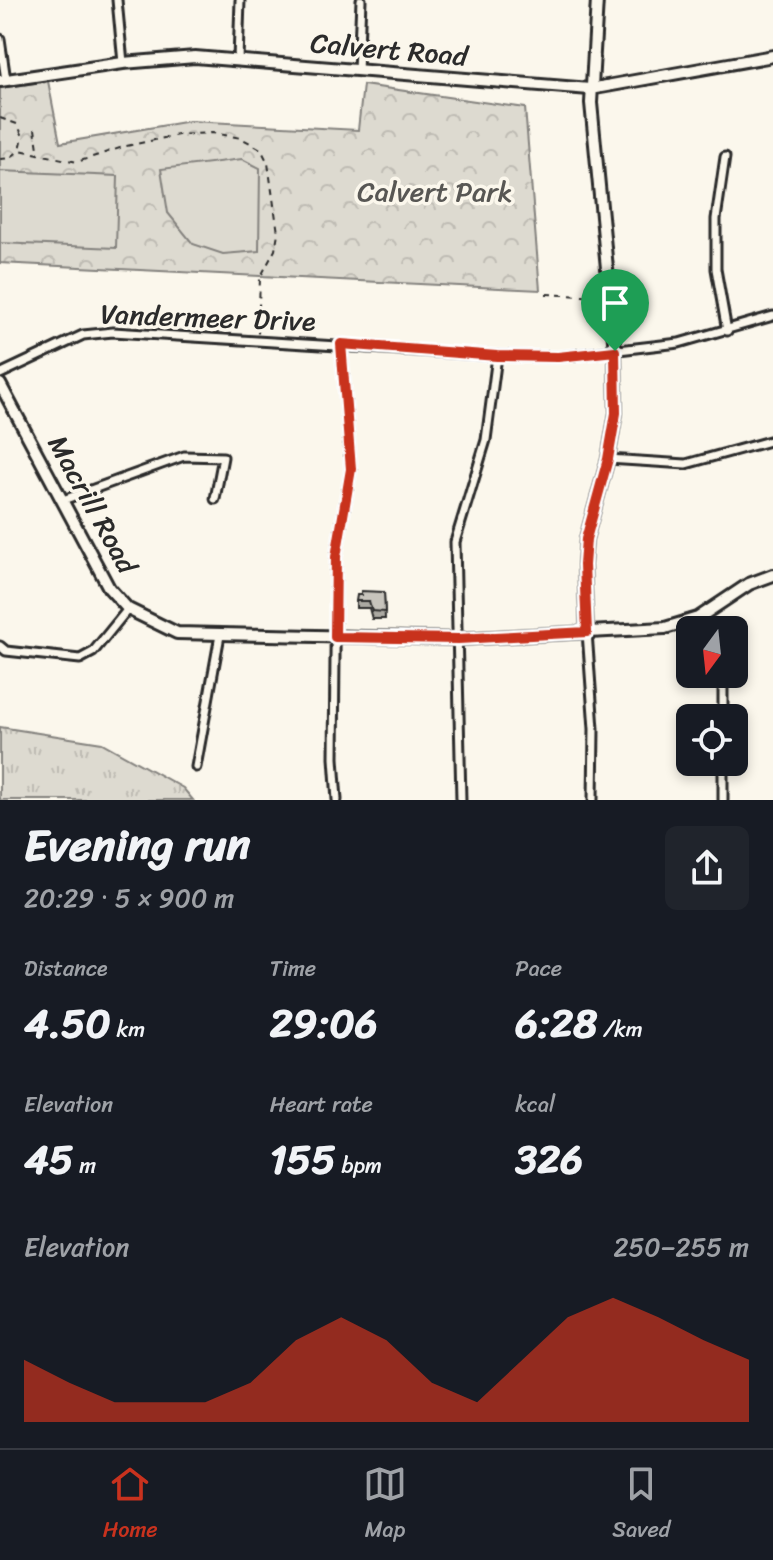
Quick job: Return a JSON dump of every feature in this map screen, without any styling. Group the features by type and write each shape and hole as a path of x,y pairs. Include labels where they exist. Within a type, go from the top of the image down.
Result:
{"street":[{"path":"117,0 123,63"},
{"path":"238,60 240,0"},
{"path":"358,71 361,0"},
{"path":"593,800 594,729 584,565 586,539 608,459 616,413 615,351 590,89 597,0"},
{"path":"0,39 3,80"},
{"name":"Calvert Road","path":"3,80 187,57 590,89 773,56"},
{"path":"725,157 716,219 716,257 727,331"},
{"name":"Vandermeer Drive","path":"0,374 83,335 113,332 497,356 558,357 679,343 773,316"},
{"path":"337,800 334,758 336,557 351,469 341,344"},
{"path":"461,800 455,542 486,440 497,356"},
{"name":"Macrill Road","path":"0,384 109,588 128,609 177,633 458,639 665,628 676,625"},
{"path":"608,459 686,464 773,440"},
{"path":"63,500 184,456 223,457 215,499"},
{"name":"Macrill Road","path":"701,616 749,584 773,575"},
{"path":"0,646 6,651 80,659 93,652 128,609"},
{"path":"196,767 220,635"},
{"path":"723,776 723,800"}],"path":[{"path":"0,118 17,124 23,136 20,150 10,158 0,159"},
{"path":"35,129 39,155"},
{"path":"20,150 77,162 126,146 178,135 212,133 241,138 261,149 268,163 278,233 275,250 260,278 257,340"},
{"path":"546,294 610,297"}],"green space":[{"name":"Calvert Park","path":"48,81 60,143 190,121 358,130 363,85 525,108 540,290 0,263 0,88"},
{"path":"242,159 260,168 259,251 223,254 193,244 168,213 161,169"},
{"path":"0,171 118,176 116,248 0,243"},
{"path":"0,727 102,743 183,788 193,800 0,800"}],"building":[{"path":"361,591 384,592 385,612 372,611 369,601 356,601"}],"route":[{"path":"341,344 497,356 558,357 615,351 616,413 608,459 586,539 587,632 458,639 335,637 336,557 351,469 341,344"}]}
